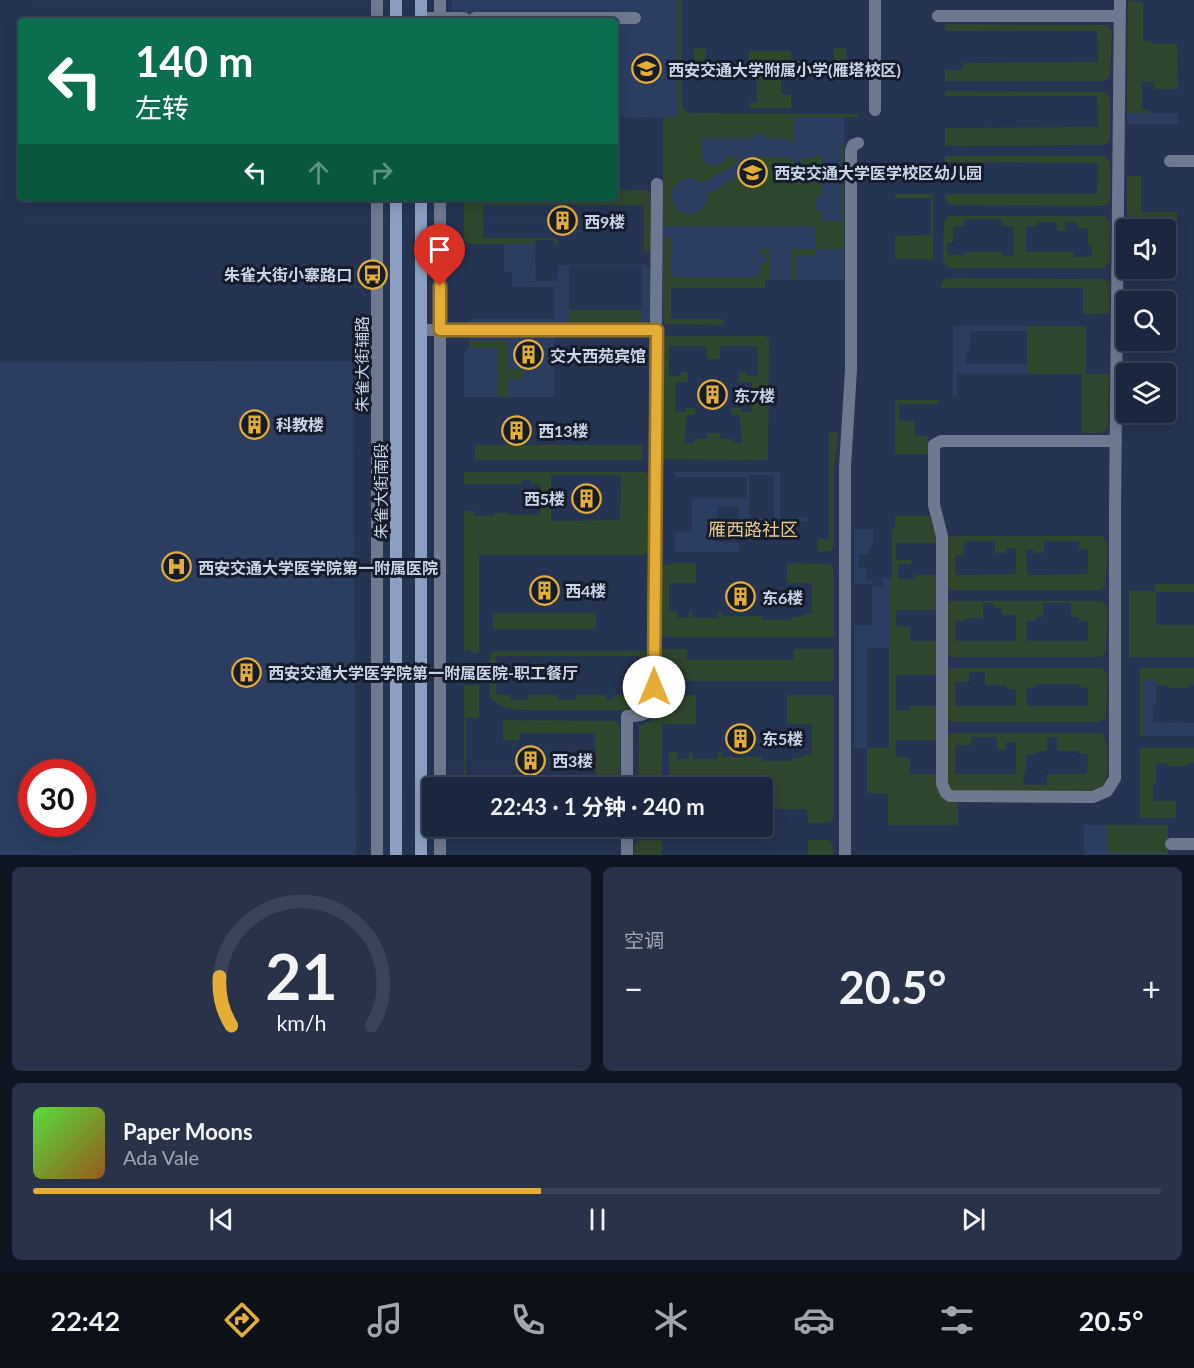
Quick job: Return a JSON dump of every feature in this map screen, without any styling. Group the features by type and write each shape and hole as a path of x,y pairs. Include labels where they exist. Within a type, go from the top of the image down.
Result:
{"main road":[{"path":"396,0 396,18"},
{"path":"421,0 421,18"},
{"name":"朱雀大街南段","path":"396,201 396,855"},
{"path":"421,201 421,855"}],"street":[{"path":"377,0 377,18"},
{"path":"440,0 440,18"},
{"path":"875,0 875,110"},
{"path":"1116,441 941,441 934,445 934,505 942,536 942,784 943,789 950,796 1094,797 1107,790 1113,783 1115,774 1120,0"},
{"path":"938,16 1120,16"},
{"path":"470,18 635,18"},
{"path":"845,855 845,467 851,370 851,151 853,145 858,143"},
{"path":"1170,161 1194,161"},
{"path":"627,777 627,716 646,714 652,710 654,702 657,184"},
{"name":"朱雀大街辅路","path":"377,201 377,855"},
{"path":"440,201 440,777"},
{"path":"421,330 657,330"},
{"path":"440,669 484,669"},
{"path":"440,837 440,855"},
{"path":"627,837 627,855"},
{"path":"1171,844 1194,844"}],"shaded area":[{"name":"西安交通大学医学校区幼儿园","path":"452,0 678,0 678,117 844,117 844,280 663,280 663,118 618,117 618,18 452,18"},
{"path":"1127,113 1178,113 1178,124 1127,124"},
{"path":"504,244 535,244 536,281 558,281 558,265 648,266 650,270 650,322 642,325 642,266 569,266 569,325 554,325 554,397 464,397 464,352 469,348 469,319 554,319 554,287 512,287 512,272 504,271"},
{"path":"953,326 1027,326 1027,331 970,331 970,351 966,352 966,364 1027,364 1027,374 957,374 957,396 953,396"},
{"name":"西安交通大学医学院第一附属医院","path":"353,361 356,855 0,855 0,362"},
{"path":"675,472 780,472 780,518 809,518 809,521 783,521 783,539 739,539 739,506 718,506 717,524 714,524 714,542 739,543 739,552 675,552 675,532 692,531 692,498 747,498 747,477 675,477","holes":["749,475 774,475 774,518 749,518"]},
{"path":"854,529 873,529 873,546 869,546 869,554 859,554 858,568 866,568 866,580 873,580 873,587 883,587 883,578 889,578 889,648 867,648 867,748 854,748 854,625 872,625 872,584 854,584"},
{"path":"1144,680 1156,680 1153,722 1194,723 1194,736 1144,736"},
{"path":"1084,825 1168,825 1168,855 1084,855"}],"green space":[{"path":"678,0 682,0 682,106 686,113 858,114 858,117 794,117 794,142 787,142 787,138 763,138 763,133 753,133 753,138 702,138 702,154 706,163 714,166 721,164 726,157 737,157 737,163 703,183 694,178 681,180 672,191 676,208 688,214 701,210 708,194 749,170 749,157 789,157 800,165 801,158 814,158 815,155 822,155 822,195 815,196 815,210 822,210 822,221 841,221 841,143 844,143 844,249 815,249 815,226 663,226 663,117 678,117"},
{"path":"1128,0 1143,3 1143,41 1151,41 1151,44 1177,44 1178,89 1154,89 1154,82 1142,82 1142,110 1150,110 1150,113 1127,113"},
{"path":"945,24 1107,25 1112,32 1110,76 1104,81 945,81 945,70 962,70 963,63 1098,62 1097,31 945,31"},
{"path":"694,48 706,48 706,79 694,79"},
{"path":"834,48 846,48 846,79 834,79"},
{"path":"749,51 791,51 791,60 800,60 800,79 781,79 781,94 791,95 791,108 749,108 749,103 757,102 757,79 749,79"},
{"path":"945,91 1105,92 1110,97 1110,141 1104,145 945,146 945,128 1098,127 1097,96 945,96"},
{"path":"945,156 1105,156 1110,162 1110,201 1104,206 950,205 946,201 945,194 1097,194 1098,163 945,162"},
{"path":"1127,176 1141,176 1141,212 1177,212 1177,238 1176,219 1127,219"},
{"path":"618,190 646,190 650,193 651,249 644,253 644,205 483,205 483,238 558,238 558,245 554,245 554,240 536,240 535,244 469,244 464,241 464,201 618,201"},
{"path":"895,194 933,194 933,259 895,259 895,236 931,235 931,198 895,198"},
{"path":"948,216 1105,216 1110,222 1110,261 1104,268 950,268 943,261 944,222","holes":["964,219 1002,219 1002,226 1014,226 1014,256 1003,256 1002,252 965,252 965,255 947,255 947,243 953,242 953,226 964,226","1037,222 1056,222 1057,231 1065,231 1066,222 1077,222 1077,228 1088,228 1088,245 1092,245 1092,257 1074,257 1073,252 1026,252 1026,226 1037,226"]},
{"path":"663,237 671,237 671,277 759,277 759,264 765,264 765,255 760,255 760,249 769,249 769,280 765,280 765,288 671,288 671,319 724,319 724,325 666,324 663,320"},
{"path":"792,249 815,249 815,256 796,256 796,280 792,280"},
{"path":"947,278 1105,279 1110,284 1110,314 1083,314 1083,288 941,288 942,282"},
{"path":"569,310 642,310 642,325 569,325"},
{"path":"1027,326 1086,326 1086,374 1109,374 1108,426 1105,431 1082,433 1082,374 1027,374"},
{"path":"667,336 765,336 769,339 768,459 663,459 663,340","holes":["669,346 706,346 707,359 720,359 720,346 758,346 758,376 746,376 746,372 739,372 739,382 752,382 752,412 741,412 741,408 731,408 731,415 740,415 742,443 733,443 733,439 720,439 720,433 707,433 707,439 694,439 694,443 684,443 687,415 695,415 695,408 686,408 686,412 675,412 675,382 688,382 688,372 681,372 681,376 669,376"]},
{"path":"469,341 508,341 508,369 523,369 523,379 508,379 508,397 498,397 498,348 469,348"},
{"path":"895,400 939,400 939,404 899,404 899,421 914,421 915,436 928,436 928,454 895,454"},
{"path":"829,432 838,432 834,470 834,546 831,551 818,552 818,539 829,539"},
{"path":"475,445 642,445 642,460 475,460"},
{"path":"464,472 645,472 649,475 648,550 644,555 479,555 479,653 473,653 469,648 464,653 464,511 474,511 474,516 494,516 494,513 539,515 540,484 531,484 530,480 522,480 522,484 464,484","holes":["551,475 621,475 620,520 551,521"]},
{"path":"895,516 930,516 938,543 896,543 896,560 911,560 911,564 898,564 898,579 915,579 915,575 938,575 938,610 896,610 896,626 910,627 910,641 938,641 938,675 896,675 896,710 910,711 910,706 938,706 938,740 896,740 896,757 910,758 910,774 938,774 950,802 958,802 958,825 888,825 888,794 867,793 867,748 889,748 889,578 892,577 892,529 895,529"},
{"path":"951,536 1102,536 1107,543 1106,586 1099,590 952,590 948,588 948,538","holes":["965,541 995,541 995,553 1006,553 1007,548 1016,548 1016,574 955,575 955,556 964,555","1044,541 1079,541 1079,549 1088,549 1088,574 1027,575 1026,550 1044,553"]},
{"path":"674,563 696,563 696,583 669,583 669,611 677,611 677,618 689,618 689,611 692,611 693,618 718,618 718,611 722,611 722,616 762,616 762,620 790,620 791,617 804,617 804,614 812,614 812,583 787,583 787,563 829,564 833,567 834,573 834,637 659,637 659,571 663,566"},
{"path":"1155,584 1194,584 1194,592 1156,592 1156,625 1194,625 1194,657 1129,657 1129,591 1155,591"},
{"path":"951,601 1102,601 1107,608 1106,653 1099,657 952,657 947,654 948,603","holes":["983,603 993,603 994,608 1002,608 1002,615 1016,615 1016,641 955,641 955,621 964,621 965,618 983,618","1043,603 1071,603 1071,617 1079,617 1079,621 1088,621 1088,641 1027,641 1026,621 1036,621 1036,617 1043,617"]},
{"path":"493,613 596,613 596,629 493,629"},
{"path":"659,649 687,649 687,660 793,660 794,649 834,649 834,681 659,681"},
{"path":"493,651 645,651 648,655 648,705 640,710 522,710 504,707 490,697 490,655","holes":["496,656 639,656 639,695 613,695 613,700 607,700 606,695 576,695 576,700 558,700 558,695 529,695 528,700 511,700 510,695 496,695"]},
{"path":"951,668 1102,668 1107,675 1106,718 1099,722 952,722 948,720 948,670","holes":["969,672 985,672 985,685 1006,685 1007,689 1016,689 1016,706 955,706 955,682 969,682","1036,684 1079,684 1079,687 1088,688 1088,706 1027,706 1026,688 1036,687"]},
{"path":"1140,668 1194,668 1194,685 1188,685 1188,688 1167,688 1167,685 1156,685 1156,680 1144,680 1144,736 1140,736"},
{"path":"464,685 479,685 479,718 466,718 466,777 464,777"},
{"path":"683,695 696,695 696,724 662,724 662,777 638,777 639,726 656,719 668,701"},
{"path":"787,695 834,695 834,816 832,821 808,823 807,809 773,809 773,777 669,777 669,752 677,752 677,759 689,759 689,752 692,752 693,759 718,759 718,752 722,752 722,757 762,757 762,761 790,761 791,758 804,758 804,755 812,755 812,724 787,724"},
{"path":"503,720 616,721 620,727 620,777 596,777 595,733 519,733 519,740 503,740"},
{"path":"951,733 1102,733 1107,749 1106,778 1100,788 1089,792 952,792 947,788 948,735","holes":["972,737 997,737 997,750 1006,750 1006,742 1016,742 1016,774 955,774 955,745 971,745","1047,737 1057,737 1057,751 1079,751 1079,754 1088,754 1087,774 1047,774 1047,785 1024,785 1026,754 1047,751"]},
{"path":"1140,748 1194,748 1194,763 1188,763 1188,766 1167,766 1167,763 1156,763 1153,801 1176,801 1176,818 1140,818"},
{"path":"1107,825 1168,825 1168,853 1107,853"},
{"path":"639,840 662,840 662,855 634,855 634,846"},
{"path":"808,840 829,840 833,844 834,855 808,855"}],"place":[{"name":"西安交通大学附属小学(雁塔校区)","path":"647,69"},
{"name":"西安交通大学医学校区幼儿园","path":"753,172"},
{"name":"西9楼","path":"563,221"},
{"name":"朱雀大街小寨路口","path":"373,274"},
{"name":"交大西苑宾馆","path":"529,355"},
{"name":"东7楼","path":"713,395"},
{"name":"科教楼","path":"255,424"},
{"name":"西13楼","path":"517,430"},
{"name":"西5楼","path":"586,498"},
{"name":"西安交通大学医学院第一附属医院","path":"177,567"},
{"name":"西4楼","path":"544,590"},
{"name":"东6楼","path":"741,597"},
{"name":"西安交通大学医学院第一附属医院-职工餐厅","path":"247,672"},
{"name":"东5楼","path":"741,738"},
{"name":"西3楼","path":"531,760"}],"district":[{"name":"雁西路社区","path":"753,529"}],"route":[{"path":"440,286 440,330 657,330 654,687"}]}
